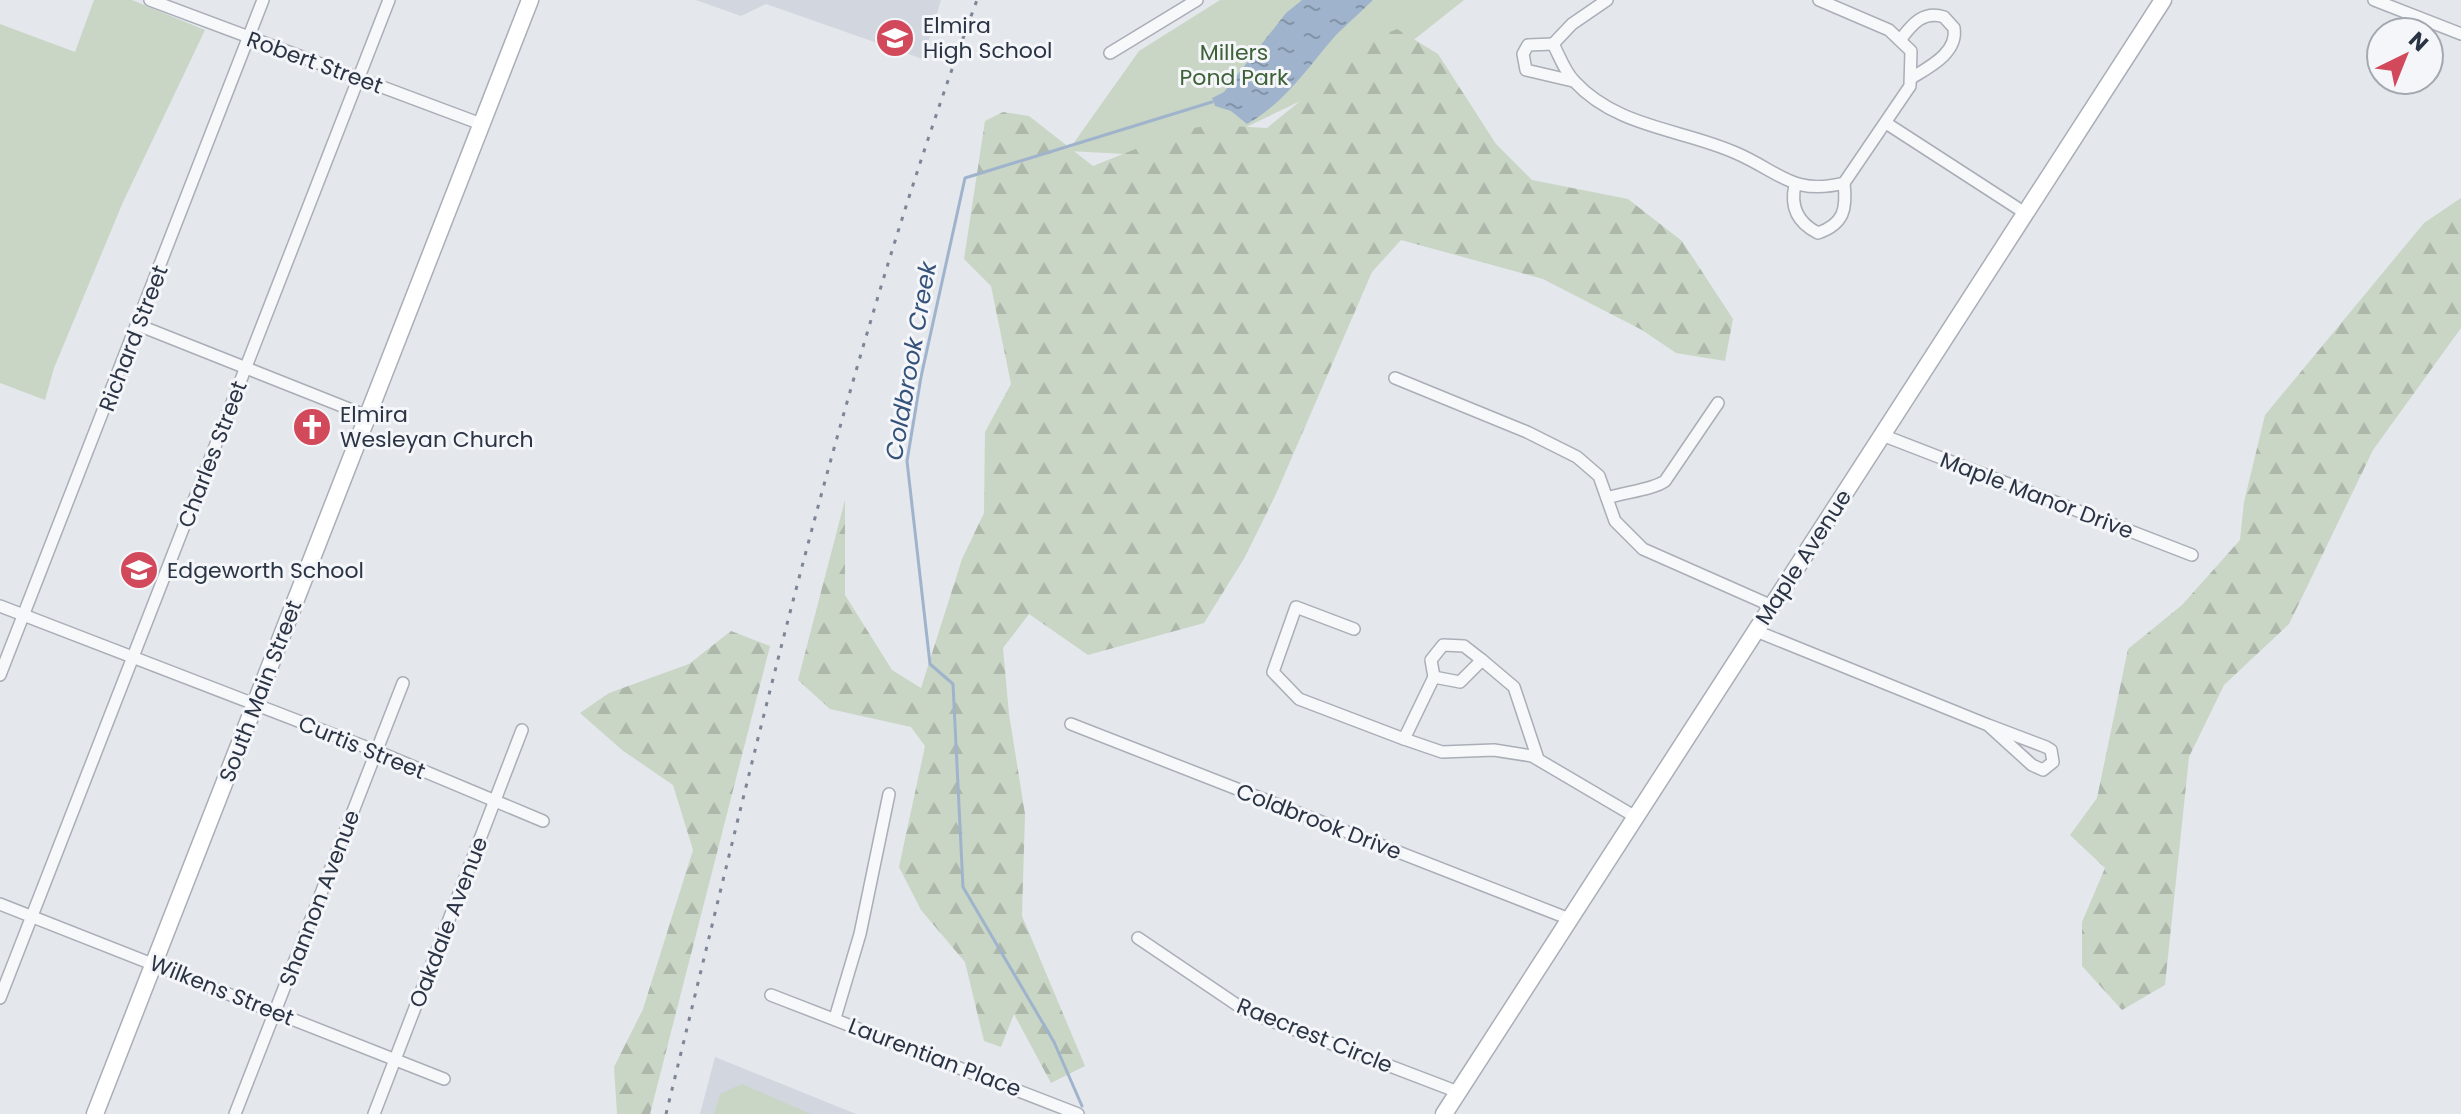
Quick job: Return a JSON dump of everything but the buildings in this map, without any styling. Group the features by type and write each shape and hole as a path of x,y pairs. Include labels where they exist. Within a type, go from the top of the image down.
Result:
{"main road":[{"name":"South Main Street","path":"95,1114 530,0"},
{"name":"Maple Avenue","path":"1444,1114 1567,918 2163,0"}],"street":[{"name":"Robert Street","path":"150,0 481,124"},
{"name":"Richard Street","path":"0,675 263,0"},
{"name":"Charles Street","path":"0,998 389,0"},
{"path":"1110,53 1197,0"},
{"path":"1582,0 1591,12"},
{"path":"1607,0 1572,24 1553,44 1528,45 1523,54 1526,70 1573,81 1614,110 1643,123 1734,152 1795,185 1819,190 1844,183"},
{"path":"1819,0 1889,30 1901,39 1911,51 1913,77"},
{"path":"2374,0 2461,34"},
{"path":"1795,185 1792,201 1806,227 1818,233 1835,226 1844,213 1844,183 1886,123 1913,77 1932,66 1952,45 1954,28 1944,17 1927,16 1917,20 1901,39"},
{"path":"1553,44 1573,81"},
{"path":"1886,123 2025,213"},
{"path":"138,325 367,416"},
{"path":"1395,378 1527,432 1577,457 1599,476 1615,521 1643,549 1772,606"},
{"path":"1607,498 1634,488 1655,489 1665,481 1718,403"},
{"name":"Maple Manor Drive","path":"1882,435 2192,555"},
{"name":"Curtis Street","path":"0,606 376,751 543,821"},
{"path":"1354,629 1296,607 1273,672 1299,699 1442,752 1494,750 1538,759 1634,816"},
{"path":"1756,631 2046,747 2051,750 2053,762 2043,770 2032,765 1988,725"},
{"path":"1404,739 1434,677 1431,660 1443,645 1464,646 1514,687 1538,759"},
{"path":"1434,677 1460,682 1482,660"},
{"name":"Shannon Avenue","path":"235,1114 403,683"},
{"name":"Coldbrook Drive","path":"1071,724 1567,918"},
{"name":"Oakdale Avenue","path":"374,1114 522,730"},
{"name":"Laurentian Place","path":"835,1018 860,934 889,794"},
{"name":"Wilkens Street","path":"0,904 444,1079"},
{"name":"Raecrest Circle","path":"1138,938 1246,1011 1458,1092"},
{"name":"Laurentian Place","path":"771,995 1078,1114"}],"shaded area":[{"name":"Elmira High School","path":"696,0 941,0 923,59 766,4 741,16"},
{"path":"715,1057 856,1114 700,1114"}],"green space":[{"path":"94,0 132,0 205,30 123,202 54,368 45,400 0,383 0,24 75,52"},
{"name":"Millers Pond Park","path":"1220,0 1464,0 1391,58 1183,157 1068,151 1139,51"},
{"path":"1397,29 1438,54 1496,144 1532,180 1628,199 1682,241 1733,319 1725,361 1676,353 1642,330 1543,279 1401,240 1372,272 1276,494 1245,557 1204,623 1088,655 1029,614 1003,648 1009,714 1025,814 1022,916 1085,1066 1051,1083 1014,1014 1001,1047 984,1041 965,962 921,910 899,867 925,746 911,727 830,709 798,680 845,500 845,595 892,670 921,688 962,559 984,513 985,432 1011,384 991,286 964,259 985,121 1003,112 1029,116 1093,166 1183,130 1210,125 1267,128 1380,36"},
{"path":"2461,198 2461,328 2373,450 2289,624 2224,685 2189,757 2165,985 2122,1010 2082,966 2082,922 2105,868 2070,835 2097,798 2128,649 2182,605 2240,540 2244,502 2265,415 2424,223"},
{"path":"731,631 770,646 650,1114 617,1114 614,1067 643,1009 693,850 673,785 622,750 580,713 609,693 689,664"},
{"path":"742,1084 811,1114 714,1114 720,1094"}],"water":[{"path":"1302,0 1373,0 1336,35 1284,95 1261,115 1247,124 1231,111 1215,106 1212,98 1224,92 1286,13"}],"waterway":[{"name":"Coldbrook Creek","path":"1082,1106 1054,1042 963,887 953,684 930,664 907,461 921,377 965,178 1212,102"}],"railway":[{"path":"666,1114 770,693 844,413 929,136 977,0"}],"place":[{"name":"Elmira High School","path":"895,38"},
{"name":"Elmira Wesleyan Church","path":"312,427"},
{"name":"Edgeworth School","path":"139,570"}]}
